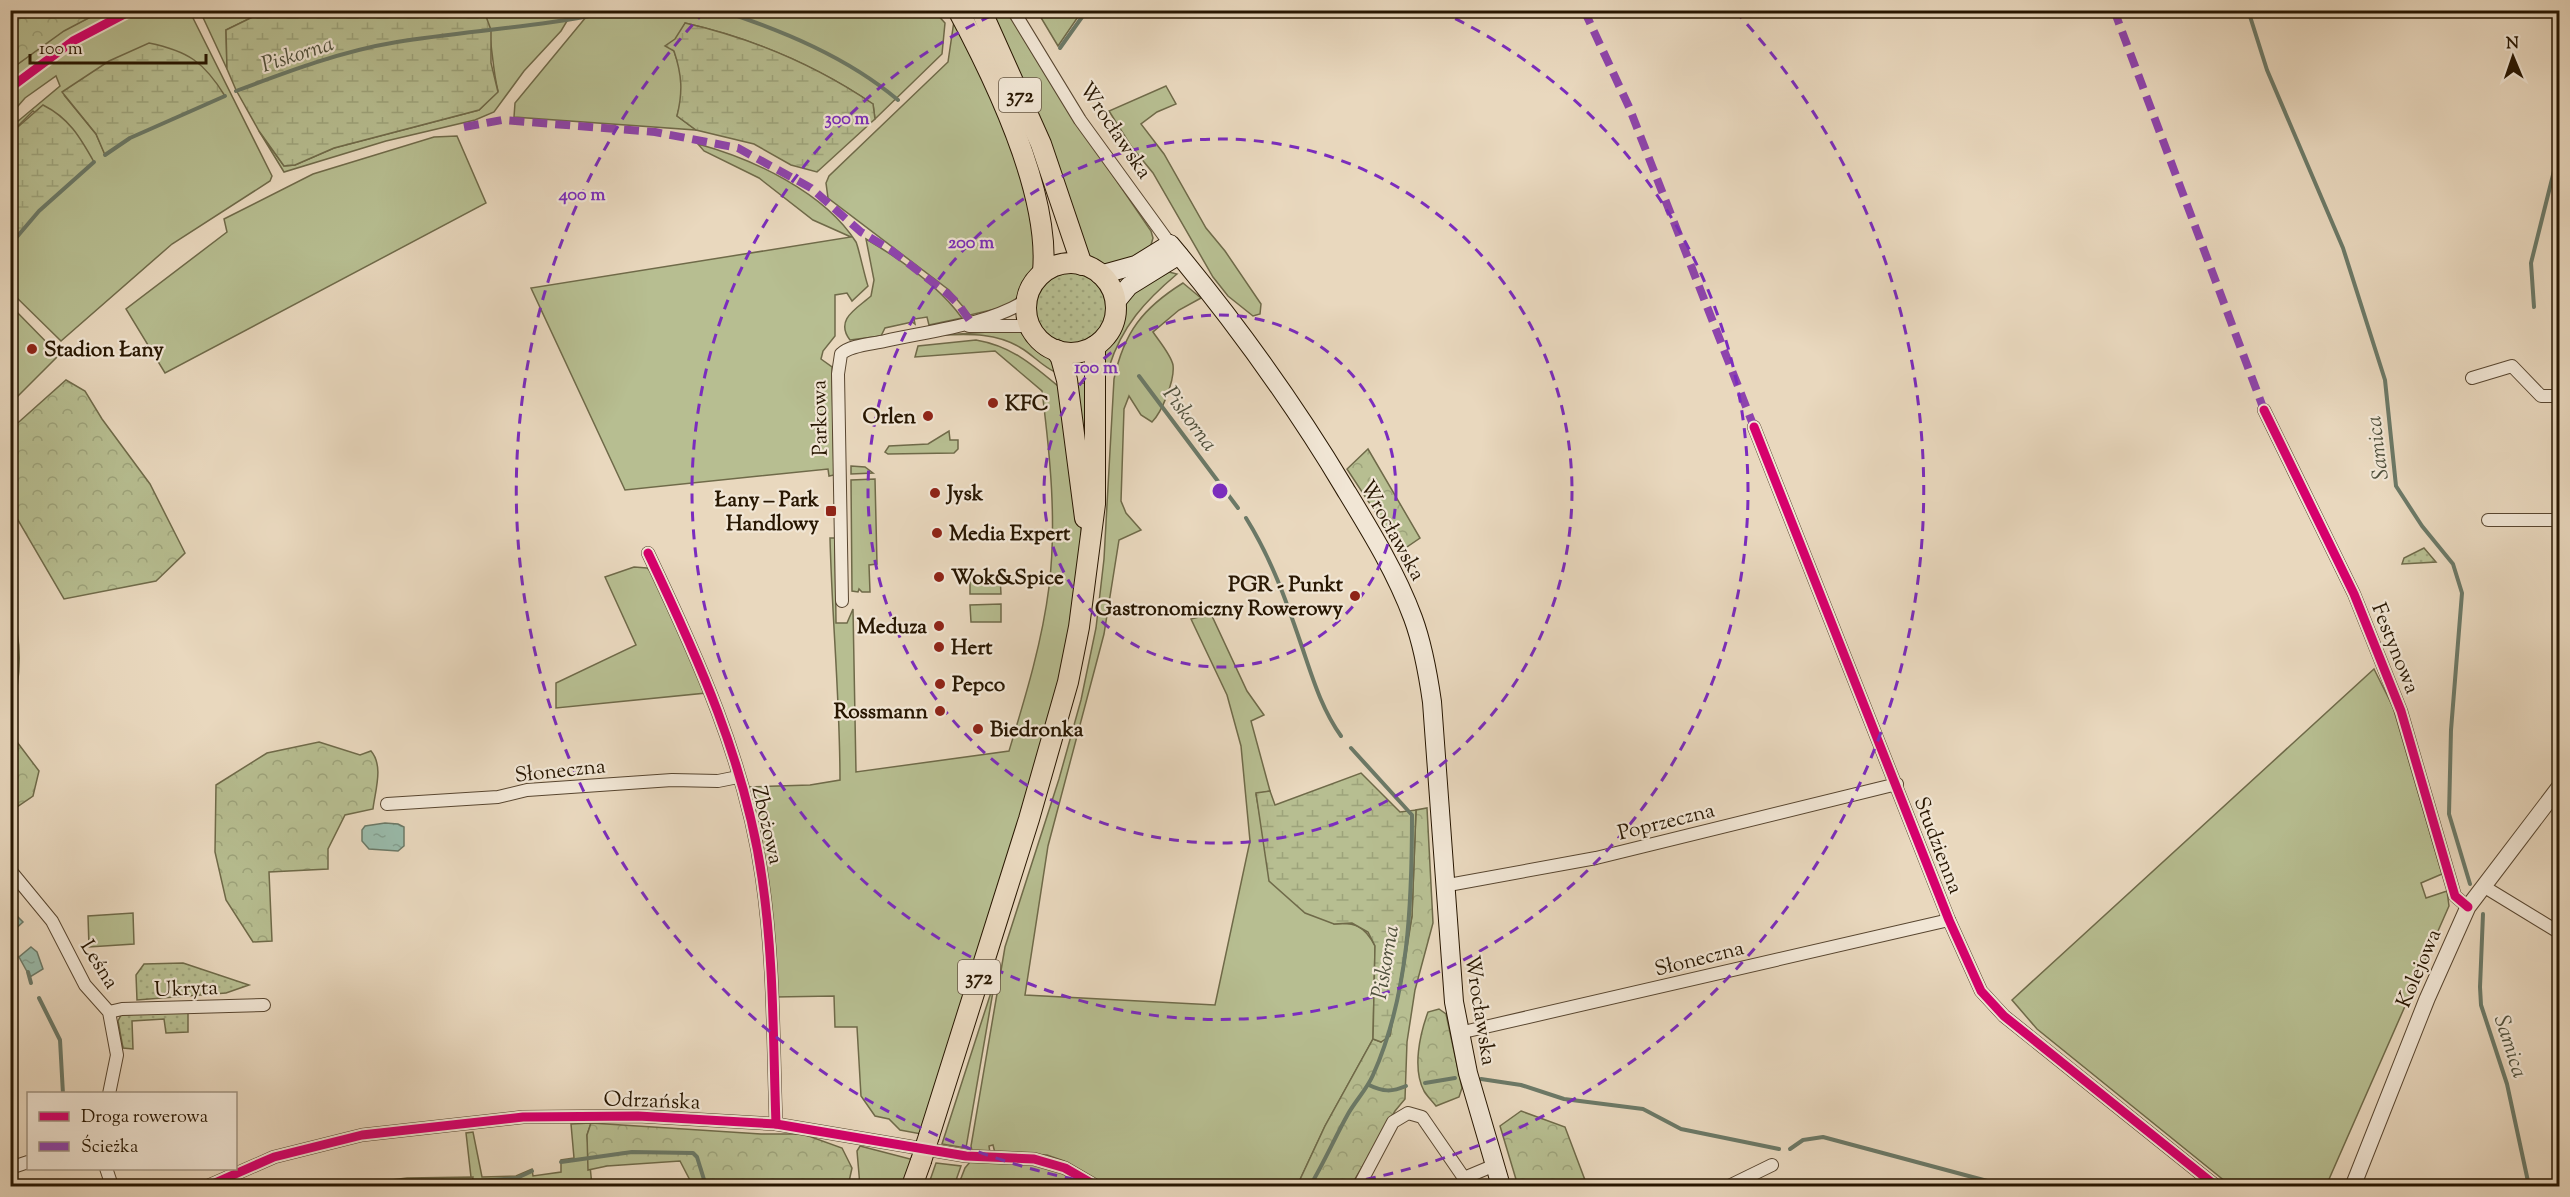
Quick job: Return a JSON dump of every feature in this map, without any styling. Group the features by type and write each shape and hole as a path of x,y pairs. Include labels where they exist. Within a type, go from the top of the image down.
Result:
{"main road":[{"name":"372","path":"958,10 980,51 1029,176 1041,229 1043,272"},
{"name":"372","path":"981,10 1041,144 1082,264"},
{"path":"1100,275 1116,273 1175,250"},
{"path":"1115,303 1129,286 1175,250"},
{"name":"Wrocławska","path":"1175,250 1244,335 1300,417 1381,550 1410,610 1427,669 1432,702 1450,973 1459,1033 1501,1186"},
{"path":"1030,326 1027,300 1033,283 1043,272 1061,264 1082,264 1100,275 1110,288 1115,303 1111,327 1095,346 1075,353 1056,350"},
{"name":"372","path":"1030,326 1039,340 1056,350 1061,358 1067,380 1088,557"},
{"name":"372","path":"912,1186 1059,716 1079,627 1095,504 1093,359 1095,346"}],"street":[{"name":"Wrocławska","path":"1013,10 1080,120 1175,250"},
{"path":"955,327 1014,308 1027,300"},
{"path":"955,327 1030,326"},
{"name":"Parkowa","path":"842,601 838,383 841,354 860,347 955,327"},
{"path":"2472,378 2512,366 2541,396 2559,396"},
{"name":"Festynowa","path":"2264,410 2359,605 2402,711 2455,896 2468,907"},
{"name":"Studzienna","path":"1754,427 1897,784 1948,920 1981,991 2004,1016 2216,1186"},
{"path":"2488,520 2559,520"},
{"name":"Zbożowa","path":"648,553 724,727 749,810 764,896 776,1124"},
{"name":"Słoneczna","path":"387,804 498,797 527,790 672,780 718,781 738,777"},
{"name":"Poprzeczna","path":"1443,886 1596,858 1897,784"},
{"name":"Kolejowa","path":"2353,1186 2427,999 2468,907 2559,786"},
{"name":"Leśna","path":"10,870 52,921 85,985 109,1012 117,1054 110,1092"},
{"path":"2483,886 2559,933"},
{"name":"Słoneczna","path":"1459,1033 1948,920"},
{"name":"Ukryta","path":"109,1012 122,1009 264,1005"},
{"path":"1359,1186 1393,1122 1408,1113 1415,1114 1429,1126 1464,1178 1495,1166"},
{"name":"Odrzańska","path":"208,1186 274,1157 362,1135 534,1117 638,1116 776,1124 966,1156 1034,1159 1053,1162 1096,1186"},
{"path":"10,1167 27,1162"},
{"path":"1729,1186 1772,1165"},
{"path":"107,1170 112,1186"}],"green space":[{"path":"11,10 102,11 64,31 11,69"},
{"path":"933,10 945,23 942,54 875,119 873,104 829,77 759,45 685,23 674,51 680,69 683,94 677,116 696,130 514,117 515,103 591,11"},
{"path":"102,11 124,11 71,38 11,84 11,69 64,30"},
{"path":"141,11 196,11 192,12 193,18 272,176 270,181 172,244 61,341 11,292 11,245 39,211 94,162 33,111 11,133 11,127 60,86 56,76 25,98 11,114 11,93 75,44","holes":["64,95 130,138 105,154 96,134"]},
{"path":"200,11 265,11 226,30 227,69"},
{"path":"265,11 484,11 491,30 491,63 498,92 479,110 334,148 295,165 284,166 259,131 227,69 226,30"},
{"path":"484,11 573,11 561,31 524,71 494,112 475,120 386,141 284,172 259,131 284,166 295,165 334,148 479,110 498,91"},
{"path":"989,11 1007,11 1060,98 1151,231 1153,238 1149,252 1104,268 1085,258"},
{"path":"1037,11 1082,11 1058,46"},
{"path":"954,21 986,82 1029,197 1037,245 1034,272 1020,296 1004,307 970,315 949,290 828,198 826,183 829,176 948,62"},
{"path":"685,23 759,45 829,77 873,104 875,119 817,172 791,165 754,144 696,130 677,116 681,91 679,68 674,51 665,46 675,39"},
{"path":"149,43 185,54 194,60 210,74 225,96 130,138 105,155 96,134 62,92 109,61"},
{"path":"1166,86 1176,104 1157,112 1141,124 1164,154 1206,228 1225,251 1261,304 1260,314 1253,316 1228,296 1213,277 1153,173 1131,146 1109,111"},
{"path":"43,105 67,122 94,162 39,211 11,245 11,133"},
{"path":"457,136 486,203 165,373 126,309 227,232 224,219 313,174 434,137"},
{"path":"698,144 764,168 786,180 826,208 856,242 868,286 852,301 847,293 835,295 835,336 823,351 821,359 832,367 834,475 829,476 828,469 625,490 531,288 851,237 813,220 759,178 704,151"},
{"path":"866,239 918,274 953,306 962,318 929,325 927,317 914,319 915,324 912,322 885,328 881,336 850,340 846,333 846,320 871,296 874,280"},
{"path":"1169,272 1177,274 1136,315 1114,352 1109,367 1100,368 1103,349 1119,324 1126,296"},
{"path":"1071,273 1084,276 1096,283 1103,295 1106,308 1103,321 1096,333 1084,340 1071,343 1058,340 1046,333 1039,321 1036,308 1039,295 1046,283 1058,276"},
{"path":"1183,283 1201,298 1179,310 1153,332 1173,365 1172,379 1164,404 1152,422 1141,415 1129,396 1124,409 1121,501 1126,513 1141,530 1119,540 1104,634 1048,846 1025,995 1215,1005 1250,841 1241,746 1227,695 1191,619 1211,614 1247,691 1264,715 1251,721 1270,791 1256,794 1261,822 1334,924 1359,927 1375,946 1373,1039 1325,1126 1297,1186 1106,1186 1064,1161 1047,1155 995,1153 993,1145 989,1146 990,1153 972,1151 971,1146 1005,947 1059,779 1081,700 1096,628 1104,559 1114,379 1118,362 1130,335 1146,312"},
{"name":"Stadion Łany","path":"11,306 59,355 11,403"},
{"path":"1018,330 1050,355 1055,372 1021,348 1003,340 974,335 944,335"},
{"path":"976,340 1010,351 1030,363 1058,386 1062,385 1080,505 1081,569 1057,703 921,1134 900,1130 889,1119 875,1116 861,1096 857,1027 835,1027 834,996 775,997 747,787 810,785 840,780 830,538 835,538 836,623 847,623 853,609 856,772 1009,751 1037,650 1049,587 1052,538 1050,464 1042,391 995,351 915,357 918,346"},
{"path":"66,380 85,391 102,419 150,484 185,553 156,581 64,599 11,508 11,429"},
{"path":"1086,383 1091,498 1071,384"},
{"path":"949,431 950,440 958,440 958,449 954,453 888,454 885,452 889,446 928,444"},
{"path":"1368,449 1420,538 1401,551 1347,469"},
{"path":"851,466 865,467 873,473 851,474"},
{"path":"875,479 877,564 869,565 870,592 862,592 859,589 858,592 852,591 851,480"},
{"path":"2424,548 2436,562 2402,564 2404,558"},
{"path":"634,567 647,568 656,576 706,693 556,708 556,683 636,645 605,577"},
{"path":"1000,576 1001,594 970,594 970,577"},
{"path":"1001,604 1001,622 971,622 970,605"},
{"path":"11,610 18,636 19,663 17,690 11,717"},
{"path":"2374,669 2393,707 2442,874 2421,883 2426,898 2447,891 2449,906 2326,1186 2231,1186 2037,1029 2012,1000"},
{"path":"11,734 39,771 33,796 11,811"},
{"path":"319,742 360,755 371,751 378,771 373,809 345,815 328,849 328,869 269,872 272,941 253,942 226,900 215,852 216,785 267,753"},
{"path":"1361,773 1400,812 1416,810 1412,916 1390,1036 1381,1042 1373,1039 1375,946 1368,932 1352,923 1334,924 1305,913 1269,881 1256,793 1270,791 1275,805"},
{"path":"1427,808 1433,923 1415,990 1407,1042 1405,1099 1395,1111 1351,1186 1297,1186 1325,1126 1373,1039 1381,1042 1402,980 1412,916 1416,810"},
{"path":"133,913 134,944 89,947 88,916"},
{"path":"183,963 249,985 226,993 137,1000 136,975 144,964"},
{"path":"995,980 966,1148 942,1144"},
{"path":"1439,1009 1446,1014 1462,1088 1459,1097 1436,1106 1420,1082 1418,1051 1428,1012"},
{"path":"188,1011 188,1032 166,1033 164,1019 132,1021 133,1049 123,1048 118,1021 121,1015"},
{"path":"1521,1111 1565,1127 1585,1180 1591,1186 1518,1186 1500,1126"},
{"path":"591,1123 587,1135 592,1186 472,1186 466,1133 473,1132 482,1177 516,1176 532,1169 533,1176 561,1172 561,1160 574,1158 571,1124"},
{"path":"591,1123 761,1134 803,1134 842,1148 852,1168 848,1186 693,1186 680,1161 607,1166 588,1170 587,1135"},
{"path":"860,1146 914,1160 905,1186 860,1186 857,1151"},
{"path":"970,1162 1047,1164 1088,1186 958,1186"},
{"path":"936,1163 961,1166 954,1186 928,1186"},
{"path":"473,1177 472,1186 343,1186 407,1178"}],"water":[{"path":"385,823 404,827 404,846 398,851 369,849 362,841 362,830 365,826"},
{"path":"10,909 23,922 11,933 10,933"},
{"path":"31,947 37,952 43,969 30,977 19,957"}],"waterway":[{"name":"Piskorna","path":"236,91 316,62 376,46 591,16 618,10"},
{"name":"Piskorna","path":"720,10 791,36 836,58 898,100"},
{"path":"1060,48 1087,10"},
{"name":"Samica","path":"2248,10 2267,70 2343,248 2385,380 2396,486 2422,526 2453,564 2462,593 2451,730 2449,814 2470,884"},
{"name":"Piskorna","path":"105,155 130,138 225,96"},
{"path":"2534,307 2531,263 2560,147"},
{"name":"Piskorna","path":"10,245 39,211 94,162"},
{"name":"Piskorna","path":"1139,376 1238,508"},
{"name":"Piskorna","path":"1246,518 1277,580 1318,691 1341,736"},
{"name":"Piskorna","path":"1310,1186 1348,1114 1371,1080 1394,1013 1406,947 1411,881 1412,815 1351,748"},
{"name":"Samica","path":"2483,914 2481,1005 2507,1084 2529,1186"},
{"path":"28,972 31,983"},
{"path":"39,998 60,1040 63,1092"},
{"path":"1425,1083 1455,1078"},
{"path":"1481,1079 1521,1085 1564,1099 1643,1109 1681,1129 1779,1149"},
{"path":"1369,1085 1387,1090 1406,1086"},
{"path":"1790,1149 1803,1140 1823,1137 2006,1186"},
{"path":"561,1162 632,1152 693,1153 697,1157 706,1186"},
{"path":"480,1181 517,1178 532,1171"},
{"path":"355,1186 399,1181 473,1181"}],"marked path":[{"path":"1584,10 1629,107 1754,427"},
{"path":"2114,10 2264,410"},
{"path":"464,127 502,120 655,132 738,148 811,188 861,232 891,250 949,295 970,321"}],"cycle path":[{"path":"10,88 73,41 132,10"},
{"path":"2264,410 2354,594 2401,711 2455,896 2468,907"},
{"path":"1754,427 1949,920 1981,991 2004,1016 2216,1186"},
{"path":"648,553 717,711 732,752 755,835 769,939 776,1124"},
{"path":"208,1186 274,1157 362,1135 523,1117 638,1116 776,1124 966,1156 1034,1159 1065,1168 1096,1186"}],"place":[{"name":"Stadion Łany","path":"32,349"},
{"name":"KFC","path":"993,403"},
{"name":"Orlen","path":"928,416"},
{"name":"Jysk","path":"935,493"},
{"name":"Łany – Park Handlowy","path":"831,511"},
{"name":"Media Expert","path":"937,533"},
{"name":"Wok&Spice","path":"939,577"},
{"name":"PGR - Punkt Gastronomiczny Rowerowy","path":"1355,596"},
{"name":"Meduza","path":"939,626"},
{"name":"Hert","path":"939,647"},
{"name":"Pepco","path":"940,684"},
{"name":"Rossmann","path":"940,711"},
{"name":"Biedronka","path":"978,729"}]}
